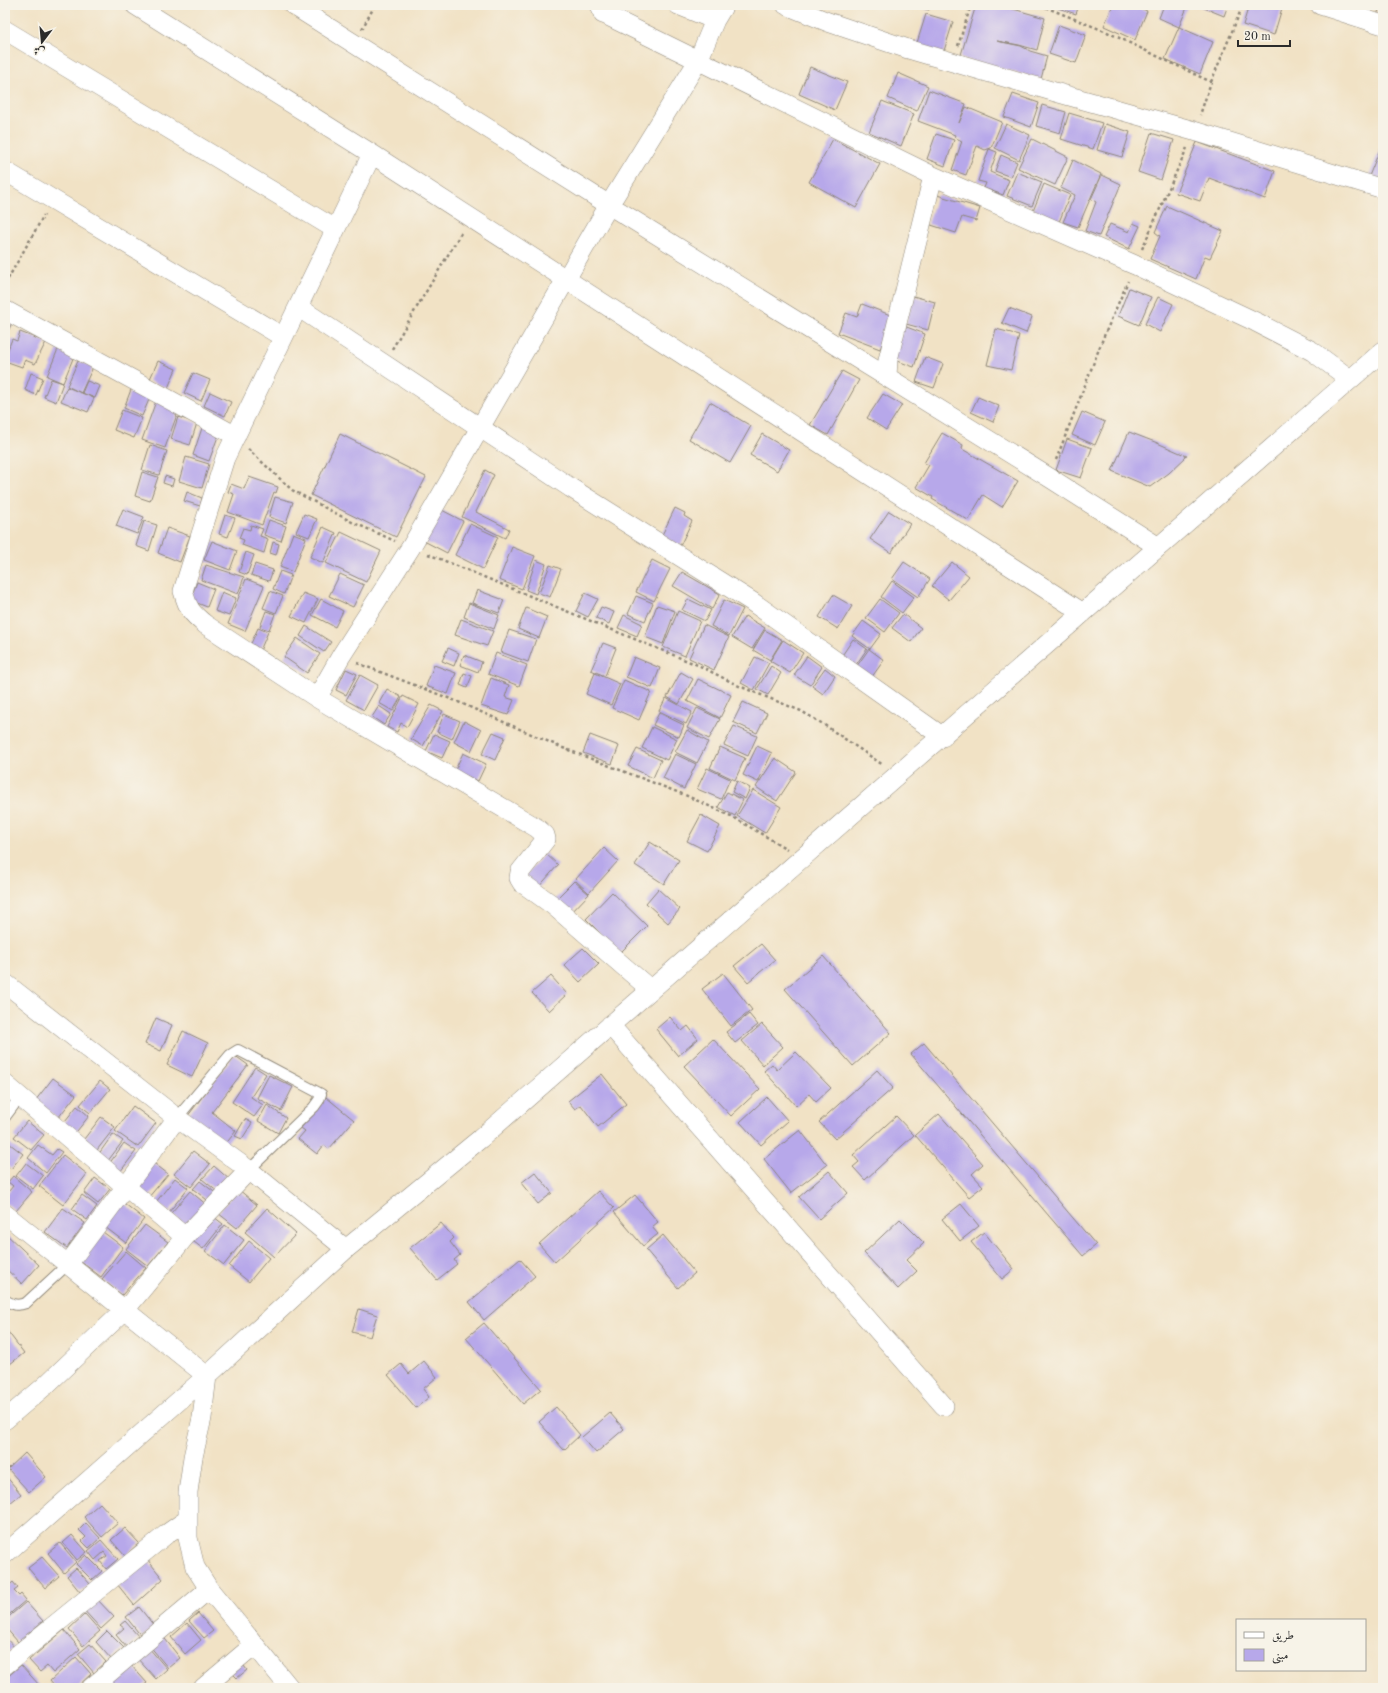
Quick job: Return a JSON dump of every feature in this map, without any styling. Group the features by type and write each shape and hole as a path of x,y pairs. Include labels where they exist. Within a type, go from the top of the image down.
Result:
{"street":[{"path":"135,5 372,154 1083,613"},
{"path":"293,5 609,205 887,376 1157,546"},
{"path":"600,5 603,14 933,176 1256,322 1312,351 1350,379"},
{"path":"317,698 341,656 411,548 609,205 698,61 719,12 678,5"},
{"path":"786,5 828,22 952,62 1194,130 1383,189"},
{"path":"1320,5 1383,25"},
{"path":"5,30 335,229"},
{"path":"372,154 225,458 183,590 188,606 192,613 206,624 317,698 537,828 545,835 546,840 520,872 519,878 522,883 554,906 651,990"},
{"path":"5,171 283,337"},
{"path":"887,376 888,360 933,176"},
{"path":"298,307 481,426 571,488 751,601 942,737"},
{"path":"5,310 236,436"},
{"path":"5,1554 207,1376 346,1249 480,1139 942,737 1157,546 1383,350"},
{"path":"5,983 177,1118 249,1170 346,1249"},
{"path":"610,1025 944,1406"},
{"path":"5,1084 185,1237"},
{"path":"68,1264 177,1118"},
{"path":"5,1420 46,1385 125,1310 185,1237 249,1170"},
{"path":"5,1214 207,1376"},
{"path":"207,1376 202,1418 193,1456 188,1492 188,1538 195,1567 209,1589 290,1688"},
{"path":"5,1665 168,1532 188,1519"},
{"path":"91,1688 209,1589"},
{"path":"203,1688 254,1645"}],"lane":[{"path":"177,1118 230,1055 238,1050 321,1094 314,1107 249,1170"},
{"path":"5,1117 20,1097"},
{"path":"5,1300 12,1305 19,1305 26,1302 68,1264"}],"path":[{"path":"354,43 375,5"},
{"path":"952,62 971,5"},
{"path":"1040,5 1107,32 1211,82"},
{"path":"1050,478 1104,336 1194,130 1211,82 1243,5"},
{"path":"5,284 53,199"},
{"path":"384,364 470,218"},
{"path":"236,436 292,490 352,522 411,548 700,666 738,686 801,711 824,724 898,775"},
{"path":"341,656 456,701 563,748 685,795 733,817 803,858"}],"building":[{"path":"913,5 930,5 929,10"},
{"path":"976,5 999,5 1045,18 1037,50 1019,45 997,41 1021,46 1030,51 1047,56 1041,79 960,58"},
{"path":"1059,5 1079,5 1076,14 1058,8"},
{"path":"1113,5 1134,5 1147,11 1135,40 1104,26"},
{"path":"1164,5 1188,5 1179,27 1159,18"},
{"path":"1197,5 1228,5 1224,16"},
{"path":"1249,5 1273,5 1282,8 1274,35 1243,25"},
{"path":"1354,5 1370,5 1367,13 1353,7"},
{"path":"1381,5 1383,5 1383,17 1377,15"},
{"path":"926,14 953,22 943,54 916,46"},
{"path":"1059,25 1086,35 1076,63 1049,54"},
{"path":"1179,27 1213,42 1200,74 1165,59"},
{"path":"810,67 847,82 835,110 799,94"},
{"path":"898,73 928,86 917,111 888,98"},
{"path":"929,90 966,104 959,123 966,107 1002,122 991,148 985,150 977,146 966,175 952,170 962,141 954,137 955,135 918,121"},
{"path":"1013,94 1039,103 1031,127 1004,117"},
{"path":"882,101 914,114 901,146 869,132"},
{"path":"1042,105 1066,112 1060,133 1036,126"},
{"path":"1069,113 1102,123 1093,149 1061,139"},
{"path":"1006,124 1030,135 1019,160 995,148"},
{"path":"1105,124 1130,132 1122,157 1097,150"},
{"path":"1151,133 1174,140 1161,180 1138,172"},
{"path":"936,134 954,140 945,166 927,159"},
{"path":"833,139 880,164 856,208 809,182"},
{"path":"1032,139 1068,157 1055,185 1018,168"},
{"path":"1197,142 1275,171 1265,199 1209,178 1200,201 1176,193"},
{"path":"1383,142 1383,171 1379,180 1369,176"},
{"path":"989,149 997,152 990,172 1009,180 1003,195 984,188 986,183 978,181"},
{"path":"1001,155 1017,162 1011,177 995,171"},
{"path":"1073,160 1101,174 1078,227 1063,222 1075,195 1061,188"},
{"path":"1017,172 1042,182 1032,206 1007,196"},
{"path":"1102,175 1121,184 1099,236 1085,231 1096,202 1091,199"},
{"path":"1044,184 1070,195 1059,222 1033,211"},
{"path":"937,195 980,208 976,221 962,217 956,233 928,224"},
{"path":"1167,206 1223,231 1210,258 1205,256 1196,279 1150,259 1160,236 1155,232"},
{"path":"1133,223 1140,226 1129,249 1104,237 1110,224 1129,232"},
{"path":"1129,288 1151,297 1139,325 1118,316"},
{"path":"913,296 935,302 928,330 906,324"},
{"path":"1158,297 1173,304 1160,332 1145,324"},
{"path":"862,304 893,316 880,349 838,333 846,313 857,317"},
{"path":"1009,308 1032,317 1026,333 1002,323"},
{"path":"5,320 12,323 5,337"},
{"path":"904,326 925,334 914,367 892,359"},
{"path":"996,329 1019,335 1011,370 987,365"},
{"path":"20,332 46,342 35,364 25,360 22,367 5,361 5,352 7,352 12,339 17,341"},
{"path":"58,349 74,356 63,383 47,376"},
{"path":"925,357 943,364 934,388 916,382"},
{"path":"78,361 93,367 81,393 67,386"},
{"path":"158,361 176,369 168,388 149,381"},
{"path":"842,371 859,380 828,435 810,425"},
{"path":"31,373 43,378 36,395 25,390"},
{"path":"193,373 210,380 201,401 184,393"},
{"path":"51,379 63,383 56,402 44,397"},
{"path":"87,381 100,386 95,398 82,393"},
{"path":"67,387 94,398 88,412 61,401"},
{"path":"132,387 151,395 142,416 124,408"},
{"path":"210,392 231,402 225,416 204,406"},
{"path":"883,394 902,405 886,430 867,418"},
{"path":"978,397 999,406 993,422 971,412"},
{"path":"156,401 179,409 165,448 142,440"},
{"path":"710,402 751,426 730,463 689,439"},
{"path":"122,410 142,418 134,438 114,430"},
{"path":"1082,412 1105,422 1095,445 1072,435"},
{"path":"178,417 197,423 190,445 171,439"},
{"path":"203,425 220,431 209,461 193,455"},
{"path":"1129,432 1187,456 1169,473 1150,487 1112,471"},
{"path":"942,433 963,445 962,449 1018,481 1002,507 983,495 968,520 932,499 933,497 916,487 929,465 924,463"},
{"path":"340,434 426,477 396,537 311,495"},
{"path":"762,434 789,450 777,471 750,455"},
{"path":"1067,439 1092,448 1081,478 1056,470"},
{"path":"150,445 167,451 159,475 142,470"},
{"path":"186,457 209,464 202,488 179,481"},
{"path":"485,470 494,475 476,512 509,529 505,538 462,517"},
{"path":"142,472 158,477 150,501 135,496"},
{"path":"165,476 174,479 172,486 163,483"},
{"path":"249,477 278,487 276,493 274,492 262,525 228,512 234,494 228,492 231,484 244,489"},
{"path":"187,492 202,498 200,506 184,501"},
{"path":"275,497 293,502 286,523 269,517"},
{"path":"675,508 685,513 684,516 692,521 680,546 661,537"},
{"path":"123,509 144,517 137,534 116,526"},
{"path":"440,509 463,521 447,553 424,541"},
{"path":"889,511 910,524 891,553 870,539"},
{"path":"304,514 317,519 309,537 296,532"},
{"path":"225,515 235,518 228,537 219,534"},
{"path":"269,520 286,526 281,541 264,535"},
{"path":"144,521 157,525 149,551 136,546"},
{"path":"470,524 498,537 483,569 455,555"},
{"path":"251,525 263,529 260,536 268,539 264,553 242,545 244,540 239,538 243,528 250,530"},
{"path":"323,527 336,533 323,563 310,557"},
{"path":"167,528 190,536 180,562 158,553"},
{"path":"341,532 381,551 366,582 326,563"},
{"path":"293,533 306,538 293,572 280,567"},
{"path":"212,541 237,551 230,570 204,560"},
{"path":"273,542 279,544 276,555 270,553"},
{"path":"512,547 535,556 522,589 499,580"},
{"path":"246,552 254,555 247,575 239,572"},
{"path":"536,560 546,564 536,594 526,590"},
{"path":"652,560 670,569 654,601 636,592"},
{"path":"904,562 930,579 918,597 892,579"},
{"path":"952,562 969,576 949,600 932,586"},
{"path":"255,564 273,570 269,581 251,575"},
{"path":"206,565 244,577 238,594 201,580"},
{"path":"550,565 561,569 550,597 539,593"},
{"path":"280,571 291,575 284,594 273,589"},
{"path":"682,572 720,594 712,609 673,586"},
{"path":"340,574 364,585 353,607 329,596"},
{"path":"246,579 264,586 245,631 228,624"},
{"path":"892,581 914,597 902,613 881,597"},
{"path":"197,582 214,589 207,607 190,600"},
{"path":"477,590 504,600 499,613 472,603"},
{"path":"270,591 283,596 276,613 263,608"},
{"path":"222,592 236,598 229,616 215,611"},
{"path":"303,593 318,599 306,623 291,616"},
{"path":"585,593 598,599 588,617 576,611"},
{"path":"833,595 852,606 838,629 819,617"},
{"path":"636,596 653,603 645,621 628,614"},
{"path":"321,599 343,611 335,627 312,615"},
{"path":"688,599 711,610 705,621 682,610"},
{"path":"880,599 899,613 885,632 866,618"},
{"path":"724,600 743,609 729,636 711,626"},
{"path":"469,603 499,615 494,629 464,617"},
{"path":"657,605 675,611 663,644 645,637"},
{"path":"601,607 614,612 609,624 596,618"},
{"path":"526,608 547,617 539,638 518,629"},
{"path":"266,611 275,614 269,630 260,627"},
{"path":"678,611 700,621 685,656 663,647"},
{"path":"903,614 921,628 911,642 892,628"},
{"path":"624,615 642,624 637,636 618,628"},
{"path":"745,616 765,628 752,649 732,637"},
{"path":"461,619 493,631 487,646 455,635"},
{"path":"863,621 881,634 870,649 852,636"},
{"path":"704,625 729,637 714,670 689,658"},
{"path":"306,626 331,642 324,652 300,636"},
{"path":"258,628 268,632 259,653 249,648"},
{"path":"509,630 536,639 528,662 501,652"},
{"path":"765,630 782,640 770,660 753,650"},
{"path":"297,638 320,654 307,673 284,657"},
{"path":"853,639 867,649 853,669 839,660"},
{"path":"783,640 803,653 790,673 770,661"},
{"path":"603,643 616,648 605,676 591,670"},
{"path":"448,648 459,653 454,666 442,661"},
{"path":"869,649 884,660 869,681 854,670"},
{"path":"496,653 527,665 519,686 488,674"},
{"path":"464,655 482,662 478,672 460,665"},
{"path":"807,656 822,667 810,685 794,675"},
{"path":"634,657 660,668 652,688 626,677"},
{"path":"755,657 769,663 754,690 741,683"},
{"path":"434,665 456,673 448,694 426,686"},
{"path":"771,666 781,673 768,695 757,689"},
{"path":"825,668 835,676 823,694 812,686"},
{"path":"346,669 357,674 346,695 336,690"},
{"path":"681,672 693,679 679,704 667,697"},
{"path":"464,673 472,676 467,688 460,685"},
{"path":"595,673 620,684 611,705 586,694"},
{"path":"360,675 378,685 364,710 346,700"},
{"path":"491,678 509,685 505,697 514,700 508,715 481,706"},
{"path":"698,679 731,695 720,718 687,701"},
{"path":"624,680 651,692 639,720 612,708"},
{"path":"387,689 401,697 393,711 379,703"},
{"path":"403,696 419,704 407,727 401,723 397,732 387,727"},
{"path":"666,698 692,712 686,724 659,711"},
{"path":"743,702 767,713 757,733 733,722"},
{"path":"431,705 443,711 423,746 411,739"},
{"path":"379,706 391,714 384,725 372,717"},
{"path":"697,708 720,719 709,739 687,728"},
{"path":"659,713 684,725 679,737 653,725"},
{"path":"444,714 460,721 452,739 437,732"},
{"path":"464,721 481,730 471,751 454,742"},
{"path":"734,726 757,736 748,756 724,745"},
{"path":"652,727 677,739 667,760 642,748"},
{"path":"687,730 708,742 697,763 675,752"},
{"path":"493,732 505,737 495,760 482,754"},
{"path":"434,734 450,741 442,758 426,751"},
{"path":"590,735 619,746 612,764 583,753"},
{"path":"757,746 772,753 758,782 743,775"},
{"path":"720,747 745,758 735,780 710,768"},
{"path":"637,749 661,760 653,778 628,766"},
{"path":"463,753 486,764 478,781 455,770"},
{"path":"675,754 696,764 684,789 663,778"},
{"path":"775,758 796,772 777,801 756,787"},
{"path":"707,768 730,779 721,799 697,789"},
{"path":"737,781 750,788 745,799 732,792"},
{"path":"753,790 781,807 765,833 737,816"},
{"path":"727,792 743,800 735,816 718,807"},
{"path":"701,815 720,826 707,851 687,841"},
{"path":"650,842 679,860 664,884 635,865"},
{"path":"604,848 618,861 589,893 575,880"},
{"path":"545,853 558,865 537,889 524,878"},
{"path":"574,881 589,894 569,915 554,901"},
{"path":"658,889 680,909 668,923 646,903"},
{"path":"612,892 647,926 620,953 586,919"},
{"path":"761,944 775,960 748,982 734,966"},
{"path":"583,948 599,964 580,982 564,965"},
{"path":"823,956 891,1033 853,1066 785,989"},
{"path":"723,973 752,1010 731,1026 702,989"},
{"path":"551,976 567,994 549,1011 532,993"},
{"path":"749,1014 758,1025 735,1043 726,1032"},
{"path":"670,1017 682,1031 688,1026 698,1039 678,1056 656,1029"},
{"path":"156,1018 172,1025 161,1051 145,1044"},
{"path":"762,1024 783,1047 763,1065 742,1041"},
{"path":"183,1031 208,1043 192,1077 167,1065"},
{"path":"713,1039 760,1089 731,1116 684,1066"},
{"path":"924,1043 1096,1245 1083,1256 911,1054"},
{"path":"796,1052 831,1088 816,1102 809,1094 796,1106 764,1071 772,1064 777,1070"},
{"path":"234,1055 248,1065 212,1112 236,1131 224,1146 187,1117"},
{"path":"255,1067 266,1074 251,1097 263,1105 254,1117 232,1102"},
{"path":"877,1070 893,1088 835,1139 819,1122"},
{"path":"602,1074 626,1104 598,1127 581,1105 575,1109 568,1101"},
{"path":"269,1075 293,1087 281,1111 257,1098"},
{"path":"53,1078 76,1095 58,1118 35,1101"},
{"path":"100,1081 110,1089 90,1113 80,1105"},
{"path":"326,1097 354,1120 329,1149 324,1145 317,1154 298,1139 305,1131 301,1128"},
{"path":"767,1097 788,1121 761,1145 740,1122"},
{"path":"267,1105 286,1118 278,1133 258,1121"},
{"path":"77,1106 89,1116 73,1136 61,1126"},
{"path":"133,1106 156,1123 138,1147 115,1131"},
{"path":"939,1114 983,1164 972,1174 983,1186 969,1197 915,1135"},
{"path":"896,1116 914,1135 865,1180 853,1167 859,1162 853,1155"},
{"path":"101,1117 115,1127 97,1150 84,1139"},
{"path":"245,1119 252,1123 242,1139 235,1136"},
{"path":"27,1121 44,1135 31,1150 14,1137"},
{"path":"800,1130 827,1165 791,1193 764,1159"},
{"path":"113,1134 123,1141 107,1162 98,1155"},
{"path":"5,1140 23,1154 11,1169 5,1164"},
{"path":"124,1143 136,1151 120,1172 109,1164"},
{"path":"38,1145 52,1155 57,1149 62,1152 46,1173 28,1158"},
{"path":"193,1151 210,1164 191,1187 174,1174"},
{"path":"63,1155 87,1174 63,1205 39,1186"},
{"path":"150,1160 168,1174 148,1198 130,1185"},
{"path":"26,1163 43,1176 33,1189 16,1176"},
{"path":"214,1166 230,1180 219,1193 202,1179"},
{"path":"829,1171 848,1193 819,1219 799,1197"},
{"path":"535,1172 552,1193 538,1204 521,1183"},
{"path":"13,1176 32,1192 16,1211 5,1202 5,1196 13,1186 8,1182"},
{"path":"95,1178 110,1189 98,1204 84,1193"},
{"path":"175,1178 188,1188 169,1212 156,1202"},
{"path":"200,1181 218,1195 211,1203 193,1189"},
{"path":"238,1189 257,1205 237,1228 218,1213"},
{"path":"190,1191 208,1206 189,1228 171,1213"},
{"path":"598,1191 614,1208 555,1262 539,1244"},
{"path":"82,1195 97,1206 87,1220 72,1209"},
{"path":"635,1195 658,1222 652,1227 658,1234 643,1246 614,1212"},
{"path":"120,1200 144,1219 126,1243 101,1224"},
{"path":"961,1204 979,1226 960,1241 942,1219"},
{"path":"63,1208 85,1223 67,1248 45,1232"},
{"path":"267,1208 296,1234 274,1257 245,1232"},
{"path":"209,1213 223,1224 203,1249 189,1238"},
{"path":"900,1219 924,1243 906,1260 917,1271 898,1289 864,1253"},
{"path":"441,1223 454,1238 450,1242 460,1255 454,1260 457,1264 437,1280 410,1248"},
{"path":"145,1225 168,1242 148,1266 126,1249"},
{"path":"225,1225 244,1240 224,1265 205,1251"},
{"path":"99,1229 123,1247 101,1277 76,1258"},
{"path":"984,1232 1014,1269 1002,1279 971,1242"},
{"path":"5,1233 39,1265 22,1284 5,1268"},
{"path":"663,1235 695,1273 678,1288 646,1250"},
{"path":"249,1241 269,1258 249,1282 229,1266"},
{"path":"126,1251 146,1268 122,1295 102,1279"},
{"path":"520,1259 535,1276 484,1320 469,1302"},
{"path":"359,1309 377,1315 370,1337 352,1332"},
{"path":"484,1323 541,1389 523,1404 466,1338"},
{"path":"5,1328 24,1353 5,1368"},
{"path":"424,1361 437,1377 423,1389 429,1397 416,1408 388,1375 401,1364 409,1374"},
{"path":"556,1407 580,1435 564,1450 539,1422"},
{"path":"610,1413 624,1429 596,1453 582,1437"},
{"path":"25,1453 46,1477 29,1492 8,1469"},
{"path":"5,1475 21,1494 5,1507"},
{"path":"100,1503 118,1523 102,1537 84,1517"},
{"path":"86,1523 100,1538 89,1548 82,1541 86,1537 79,1530"},
{"path":"125,1528 139,1543 125,1556 111,1540"},
{"path":"72,1535 87,1552 77,1560 63,1543"},
{"path":"101,1540 118,1559 106,1569 100,1561 107,1556 104,1552 95,1560 88,1551"},
{"path":"60,1543 76,1562 64,1573 48,1553"},
{"path":"86,1555 102,1571 92,1580 76,1564"},
{"path":"42,1557 59,1576 45,1588 28,1568"},
{"path":"147,1559 163,1579 134,1605 117,1584"},
{"path":"76,1568 90,1584 80,1592 67,1576"},
{"path":"13,1582 18,1588 14,1591 19,1596 21,1594 26,1600 5,1618 5,1589"},
{"path":"95,1597 114,1617 101,1629 82,1608"},
{"path":"26,1602 43,1621 18,1642 5,1627 5,1620"},
{"path":"139,1607 155,1627 142,1637 126,1617"},
{"path":"198,1613 213,1631 204,1638 189,1621"},
{"path":"85,1614 100,1631 83,1646 69,1629"},
{"path":"125,1621 139,1637 127,1648 116,1635 124,1628 120,1625"},
{"path":"187,1623 201,1640 185,1654 171,1637"},
{"path":"64,1630 80,1649 53,1673 47,1666 40,1672 29,1660"},
{"path":"107,1631 124,1648 111,1659 96,1642"},
{"path":"162,1635 180,1658 168,1668 149,1645"},
{"path":"5,1637 14,1647 5,1654"},
{"path":"90,1644 106,1662 94,1673 78,1654"},
{"path":"148,1647 167,1669 156,1679 136,1657"},
{"path":"76,1657 91,1674 76,1688 56,1688 50,1681"},
{"path":"241,1662 247,1670 237,1678 230,1671"},
{"path":"21,1665 40,1686 38,1688 5,1688 5,1679"},
{"path":"131,1665 147,1683 141,1688 112,1688 108,1684"}]}
